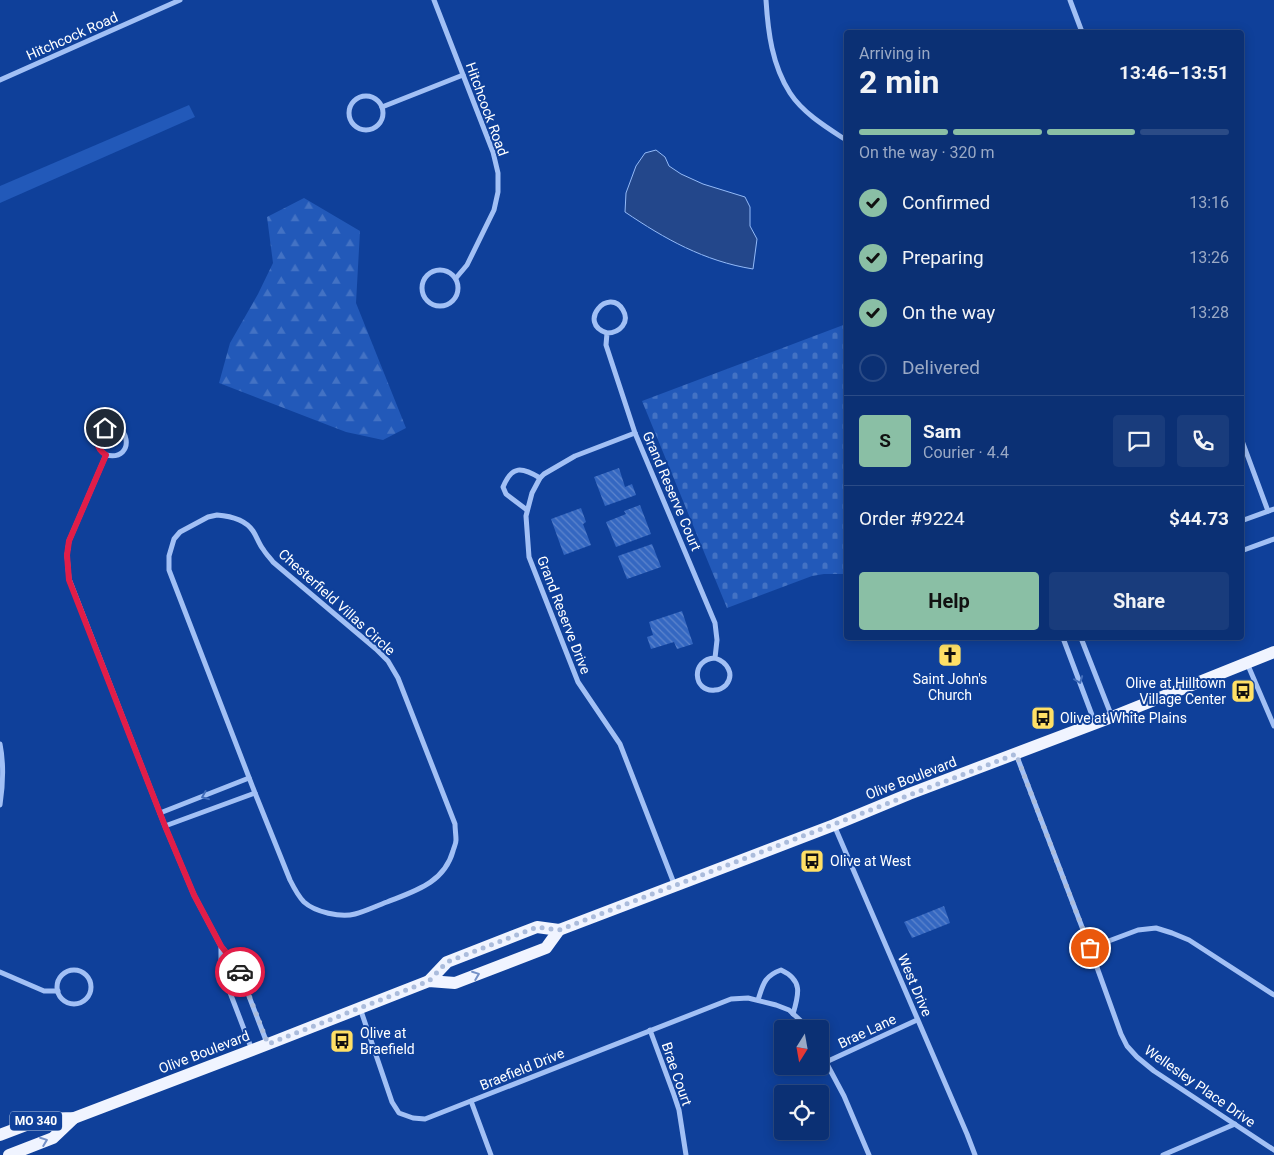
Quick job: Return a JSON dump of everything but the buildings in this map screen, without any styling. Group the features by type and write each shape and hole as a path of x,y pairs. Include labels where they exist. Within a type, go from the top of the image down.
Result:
{"main road":[{"name":"Olive Boulevard","path":"429,981 447,962 537,927 559,930 1112,717 1274,652"},
{"name":"Olive Boulevard","path":"0,1135 42,1119 74,1118 429,981 456,982 546,948 559,930"},
{"name":"Olive Boulevard","path":"9,1155 53,1138 74,1118"}],"street":[{"name":"Hitchcock Road","path":"0,80 180,0"},
{"name":"Hitchcock Road","path":"434,0 493,152 498,173 498,192 494,210 467,265 456,278"},
{"path":"766,0 768,32 774,56 790,94 807,112 844,139"},
{"path":"1070,0 1081,30"},
{"path":"382,107 463,75"},
{"path":"370,96 375,98 382,107 380,123 370,129 355,126 349,116 351,105 359,97 370,96"},
{"name":"Hitchcock Road","path":"441,269 456,278 458,290 452,301 441,306 435,305 425,298 423,281 430,272 441,269"},
{"name":"Grand Reserve Court","path":"613,302 622,308 626,318 622,328 613,333 607,333 602,332 596,324 594,315 599,306 613,302"},
{"name":"Grand Reserve Court","path":"607,333 606,345 636,433 715,623 717,640 715,658"},
{"path":"105,428 119,429 126,436 126,446 116,456 106,455 98,444 99,435 105,428"},
{"path":"527,510 506,494 503,487 506,479 512,472 519,470 529,471 540,478 575,456 636,433"},
{"path":"1244,445 1271,510 1244,520"},
{"path":"106,455 69,541 67,555 69,580 165,826 194,895 221,946 237,966 268,1044"},
{"name":"Grand Reserve Drive","path":"540,478 532,493 526,516 529,557 578,682 620,744 675,886"},
{"name":"Chesterfield Villas Circle","path":"217,515 232,517 246,524 273,562 376,649 392,667 454,824 456,840 452,857 440,875 429,884 354,915 339,915 314,909 304,902 296,892 255,793 169,570 169,556 174,539 180,532 208,517 217,515"},
{"path":"1244,550 1274,538"},
{"path":"1064,640 1095,723"},
{"path":"1082,640 1112,717"},
{"path":"715,658 727,664 730,674 727,684 723,688 713,690 708,689 699,682 697,671 703,662 715,658"},
{"path":"1247,663 1274,726"},
{"path":"0,744 2,753 0,805"},
{"name":"Wellesley Place Drive","path":"1016,754 1127,1046 1137,1057 1161,1075 1274,1150"},
{"path":"160,813 249,778"},
{"path":"165,826 255,793"},
{"name":"West Drive","path":"834,825 975,1155"},
{"path":"1090,948 1138,930 1156,928 1189,940 1274,995"},
{"path":"221,946 221,969 252,1050"},
{"path":"73,970 84,973 91,982 88,998 79,1003 74,1004 64,1000 58,991 59,980 62,975 73,970"},
{"path":"758,1000 765,982 771,974 781,970 786,972 790,974 797,985 798,998 793,1014"},
{"path":"0,972 44,991 58,991"},
{"name":"Braefield Drive","path":"360,1008 392,1102 400,1113 413,1118 425,1119 731,999 748,998 776,1005 789,1010 800,1020"},
{"name":"Brae Lane","path":"829,1061 917,1020"},
{"name":"Brae Court","path":"650,1030 674,1095 686,1155"},
{"path":"829,1068 844,1096 868,1155"},
{"path":"471,1101 491,1155"},
{"path":"1163,1155 1235,1124"}],"green space":[{"path":"189,105 195,117 0,203 0,186"},
{"path":"304,198 360,231 356,303 406,428 383,440 346,432 219,383 230,343 273,263 267,217"},
{"path":"844,325 844,574 812,576 727,608 642,401"}],"shaded area":[{"path":"656,150 665,157 669,166 681,174 703,184 745,197 750,207 750,226 757,239 753,269 718,261 686,248 625,212 626,193 636,166 645,153"}],"way so far":[{"path":"240,972 268,1044 429,981 447,962 537,927 559,930 1016,754 1090,948"}],"place":[{"name":"Saint John's Church","path":"950,655"},
{"name":"Olive at Hilltown Village Center","path":"1243,691"},
{"name":"Olive at White Plains","path":"1043,718"},
{"name":"Olive at West","path":"812,861"},
{"name":"Olive at Braefield","path":"342,1041"}],"route":[{"path":"105,428 99,435 98,444 99,449 106,455 69,541 67,555 69,580 165,826 194,895 221,946 240,972"}]}
